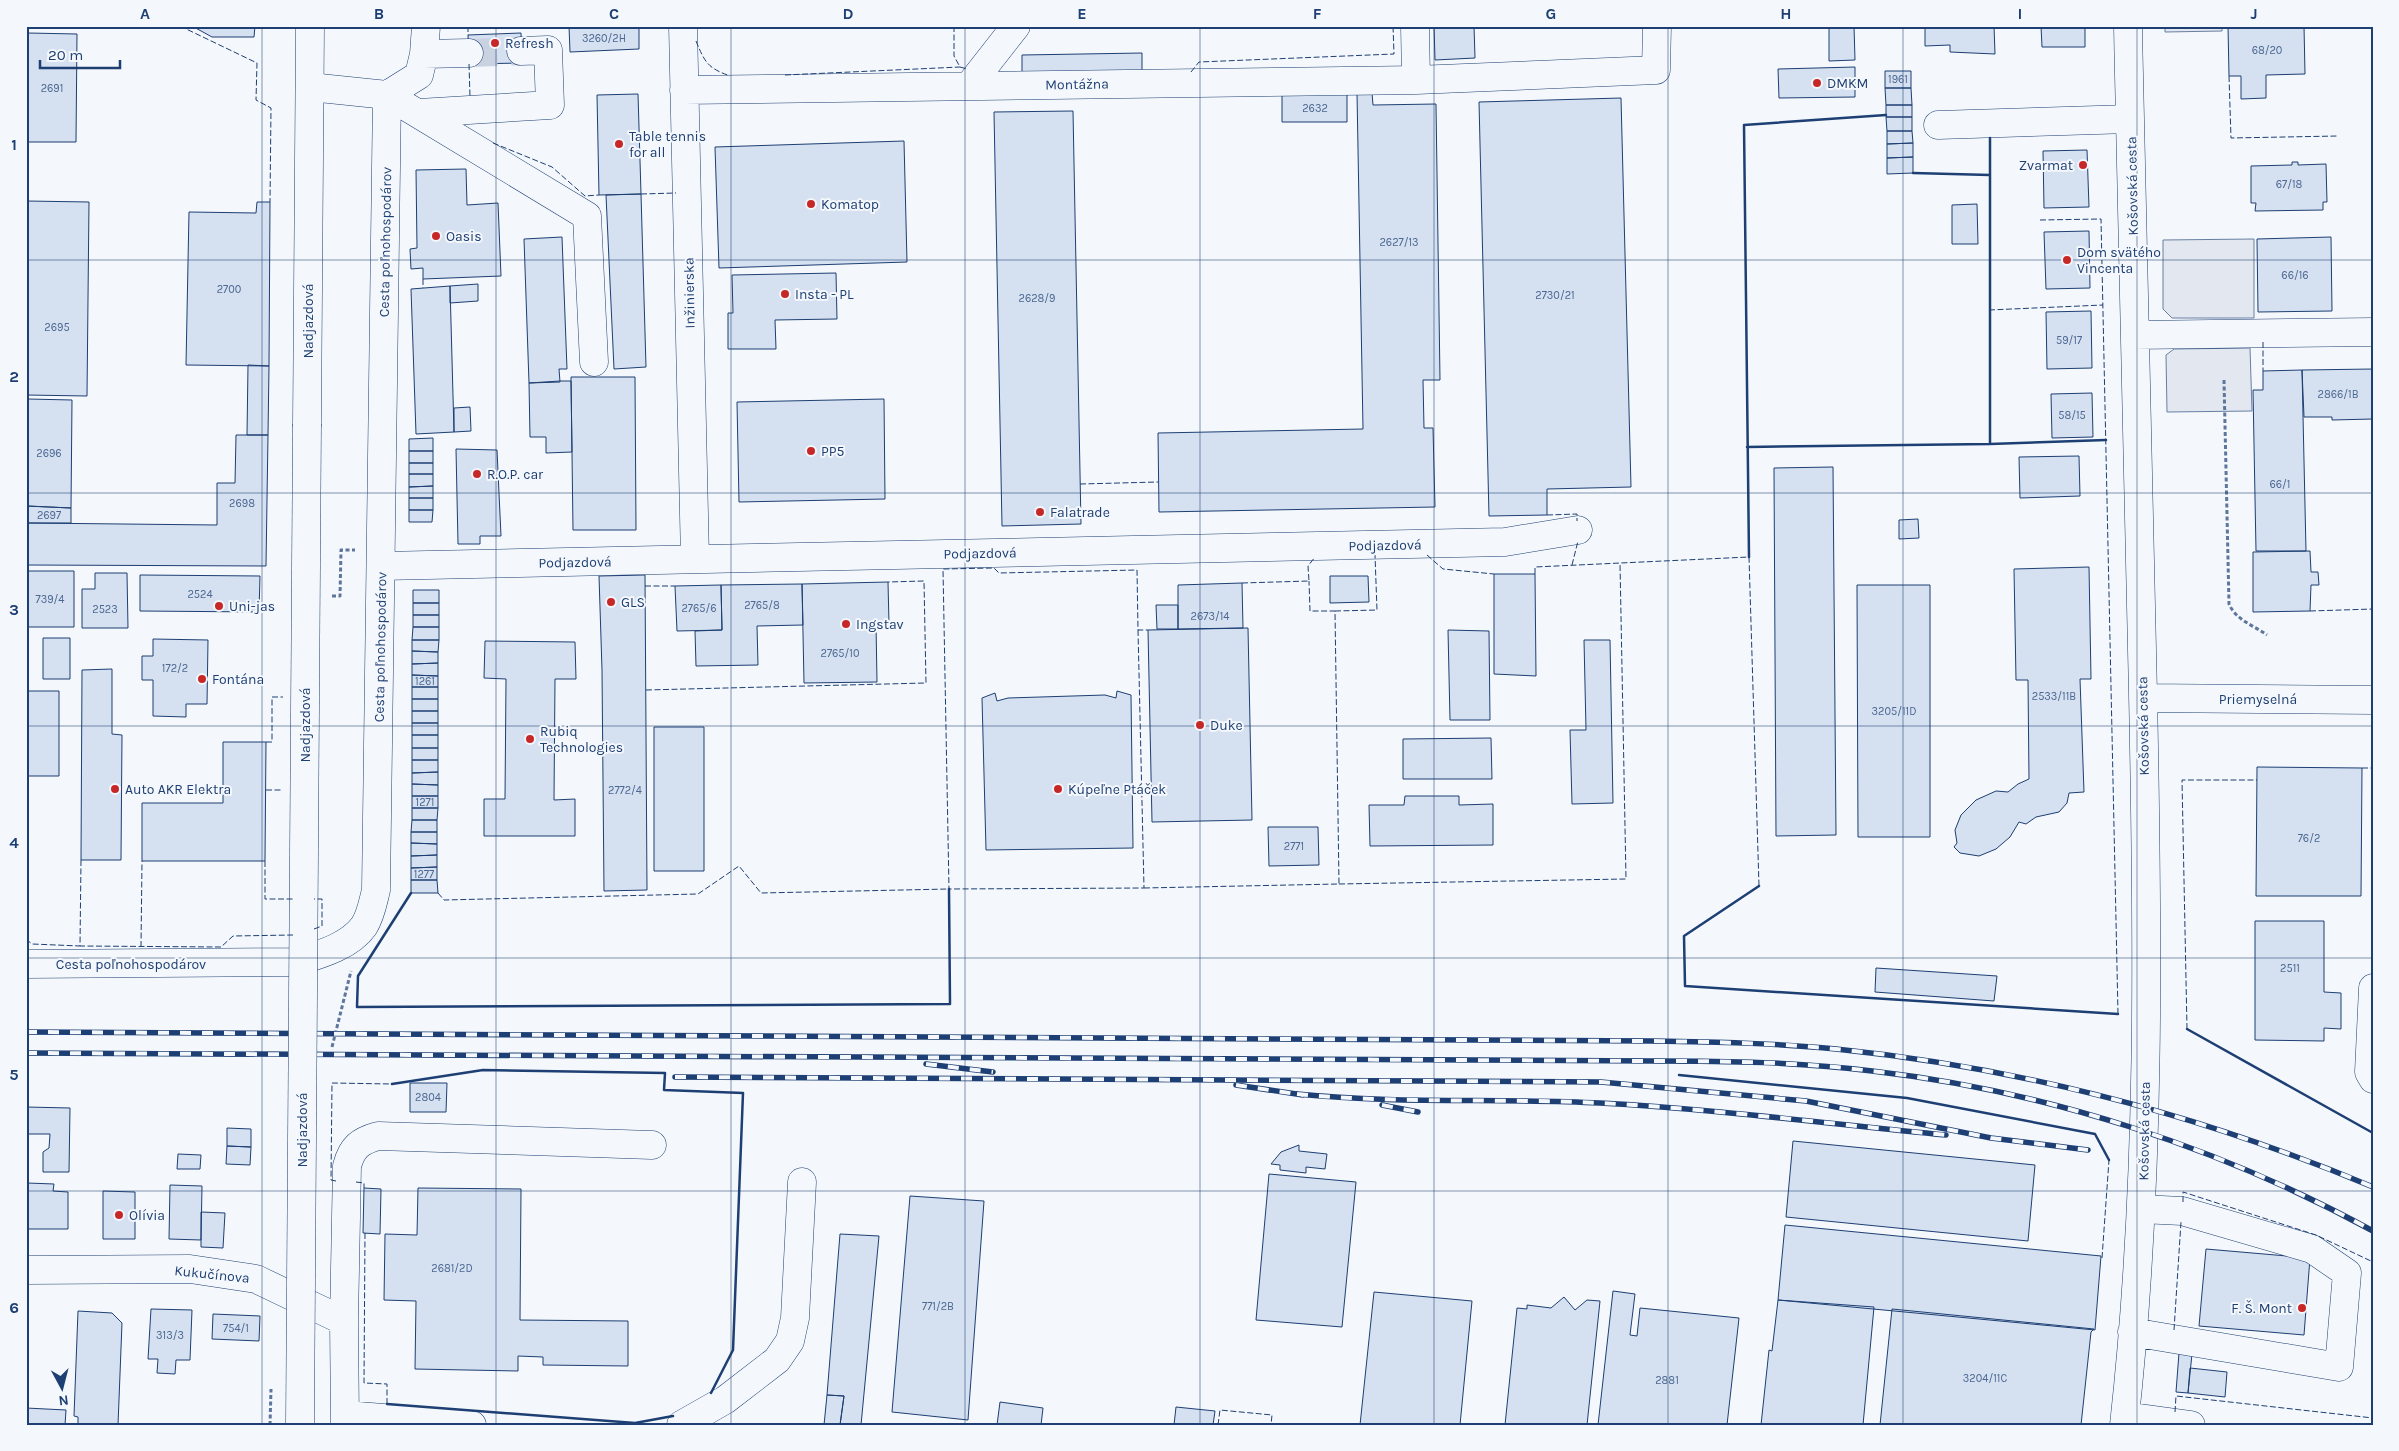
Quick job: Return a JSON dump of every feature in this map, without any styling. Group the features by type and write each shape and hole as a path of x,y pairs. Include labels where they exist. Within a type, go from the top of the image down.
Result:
{"street":[{"name":"Nadjazdová","path":"300,1425 310,26"},
{"path":"387,94 419,75 424,54 426,26"},
{"name":"Inžinierska","path":"683,26 695,560"},
{"path":"969,86 1016,26"},
{"path":"1414,26 1416,80"},
{"name":"Montážna","path":"684,90 1416,80 1656,70 1657,26"},
{"name":"Košovská cesta","path":"2124,1420 2141,1209 2145,1132 2146,833 2128,26"},
{"path":"419,113 550,105 535,51"},
{"path":"424,54 469,53"},
{"path":"310,87 387,94 587,216 594,362"},
{"name":"Cesta poľnohospodárov","path":"26,964 296,962 326,952 346,942 363,928 371,912 376,890 387,94"},
{"path":"1938,125 2130,119"},
{"path":"2135,335 2373,332"},
{"name":"Podjazdová","path":"381,566 1505,542 1578,530"},
{"name":"Priemyselná","path":"2143,698 2373,700"},
{"path":"2373,988 2369,1072 2373,1079"},
{"path":"472,1425 345,1420 344,1321 347,1166 351,1153 362,1142 378,1136 652,1145"},
{"path":"681,1425 710,1409 777,1360 790,1341 795,1318 802,1182"},
{"path":"2132,1332 2339,1367 2347,1273 2312,1249 2182,1211 2141,1209"},
{"name":"Kukučínova","path":"26,1270 190,1269 256,1279 344,1321"},
{"path":"2124,1420 2191,1425"}],"path":[{"path":"2224,380 2229,604 2238,618 2253,625 2267,635"},
{"path":"340,550 340,596"},
{"path":"330,1054 339,1018"}],"shaded area":[{"path":"2165,26 2222,26 2222,31 2165,32"},
{"path":"2254,239 2254,318 2172,318 2163,309 2163,240"},
{"path":"2250,348 2252,411 2167,412 2166,355 2174,349"}],"building":[{"path":"192,26 255,26 254,37 212,37"},
{"path":"569,26 639,26 639,49 570,52"},
{"path":"1434,26 1474,26 1475,58 1435,60"},
{"path":"1829,26 1854,26 1855,60 1829,61"},
{"path":"1925,26 1994,26 1995,54 1950,52 1950,45 1925,46"},
{"path":"2041,26 2085,26 2085,47 2042,47"},
{"path":"2228,26 2304,26 2305,74 2266,75 2266,98 2241,99 2241,76 2229,76"},
{"path":"28,33 77,34 76,142 28,142"},
{"name":"Refresh","path":"521,33 522,63 469,64 468,35"},
{"path":"1142,53 1142,74 1022,76 1022,55"},
{"name":"DMKM","path":"1855,67 1855,97 1779,98 1778,69"},
{"path":"1885,71 1911,71 1911,88 1885,88"},
{"path":"1885,88 1911,88 1912,105 1886,105"},
{"path":"1282,93 1347,93 1347,122 1282,122"},
{"path":"1357,93 1372,93 1373,105 1436,104 1440,380 1423,380 1424,428 1433,428 1435,507 1159,512 1158,433 1363,429"},
{"name":"Table tennis for all","path":"638,94 641,194 599,195 597,95"},
{"path":"1621,98 1631,487 1547,489 1547,515 1489,516 1479,102"},
{"path":"1886,105 1912,105 1912,117 1886,117"},
{"path":"1073,111 1081,524 1002,526 994,112"},
{"path":"1886,117 1912,117 1912,131 1887,131"},
{"path":"1887,131 1912,131 1913,143 1887,144"},
{"name":"Komatop","path":"904,141 907,262 719,268 715,147"},
{"path":"1913,143 1913,157 1887,158 1887,144"},
{"path":"2087,150 2089,207 2044,208 2043,151"},
{"path":"1913,157 1913,173 1887,174 1887,158"},
{"path":"2292,162 2298,162 2298,165 2326,164 2327,202 2323,202 2323,210 2255,211 2256,203 2251,203 2251,166 2292,165"},
{"path":"466,169 467,205 498,203 501,276 423,279 423,268 411,269 410,249 417,248 416,170"},
{"path":"641,194 646,367 614,369 606,195"},
{"path":"27,201 89,202 87,396 26,395"},
{"path":"257,202 270,202 269,366 186,365 189,212 256,213"},
{"path":"1977,204 1978,244 1952,244 1952,205"},
{"name":"Dom svätého Vincenta","path":"2089,231 2090,288 2046,289 2044,232"},
{"path":"562,237 567,369 559,369 560,382 529,383 524,239"},
{"path":"2331,237 2332,311 2258,312 2257,239"},
{"name":"Insta - PL","path":"836,273 837,319 775,320 776,349 728,349 728,313 733,313 732,275"},
{"path":"478,284 478,301 450,303 450,286"},
{"path":"450,286 454,432 416,434 411,289"},
{"path":"2091,311 2092,368 2047,369 2046,312"},
{"path":"248,365 269,366 268,435 247,435"},
{"path":"2373,369 2373,419 2332,420 2332,417 2304,417 2302,370"},
{"path":"2302,370 2306,551 2256,551 2253,390 2263,390 2263,371"},
{"path":"571,377 635,377 636,530 573,530"},
{"path":"571,381 572,452 546,453 546,437 530,437 529,383"},
{"path":"2092,393 2093,437 2052,438 2051,394"},
{"path":"28,399 72,400 71,508 27,506"},
{"name":"PP5","path":"884,399 885,499 739,502 737,402"},
{"path":"470,407 471,431 454,432 454,408"},
{"path":"236,435 268,435 266,566 27,565 28,523 217,525 217,483 235,483"},
{"path":"433,438 433,451 409,451 409,439"},
{"name":"R.O.P. car","path":"456,449 497,450 501,536 480,536 480,544 458,544"},
{"path":"409,451 433,451 433,463 409,463"},
{"path":"2079,456 2080,496 2020,498 2019,457"},
{"path":"409,463 433,463 433,474 409,474"},
{"path":"1833,467 1836,835 1776,836 1774,468"},
{"path":"409,474 433,474 433,486 409,487"},
{"path":"433,486 433,498 409,498 409,487"},
{"path":"409,498 433,498 433,510 409,510"},
{"path":"27,506 71,508 71,523 28,523"},
{"path":"409,510 433,510 432,522 409,522"},
{"path":"1918,519 1919,538 1899,539 1899,520"},
{"path":"2310,551 2311,572 2318,572 2319,585 2311,585 2310,611 2253,612 2253,552"},
{"path":"2089,567 2091,679 2080,679 2084,792 2069,793 2067,803 2059,812 2036,817 2026,824 2019,822 2010,837 1996,849 1979,856 1960,853 1954,847 1957,843 1955,830 1961,815 1976,800 1996,791 2008,792 2018,784 2029,779 2028,680 2016,680 2014,569"},
{"path":"26,571 74,571 74,627 26,627"},
{"path":"95,573 127,573 128,628 82,628 82,589 95,589"},
{"path":"1494,574 1535,574 1536,676 1494,674"},
{"path":"140,575 260,576 259,612 140,611"},
{"path":"645,575 647,890 604,891 602,670 599,576"},
{"path":"1330,576 1368,576 1369,602 1330,603"},
{"path":"888,582 889,624 876,624 877,682 804,683 802,584"},
{"path":"1242,583 1243,628 1178,629 1178,585"},
{"path":"802,584 803,625 757,626 758,665 696,666 695,631 722,630 721,585"},
{"path":"721,585 722,630 677,631 675,586"},
{"path":"1857,585 1930,585 1930,837 1858,837"},
{"path":"413,590 439,590 439,603 413,603"},
{"path":"413,603 439,603 439,615 413,615"},
{"path":"1156,605 1178,605 1178,629 1157,629"},
{"path":"413,615 439,615 439,627 413,627"},
{"path":"413,627 439,627 439,640 412,640"},
{"name":"Duke","path":"1248,628 1252,820 1152,822 1148,630"},
{"path":"1448,630 1489,631 1490,720 1450,720"},
{"path":"43,638 70,638 70,679 43,679"},
{"path":"153,639 208,640 207,704 186,704 186,717 153,716 153,680 142,680 142,656 153,656"},
{"path":"412,640 439,640 438,652 412,651"},
{"path":"1584,640 1610,640 1613,803 1572,804 1570,730 1586,730"},
{"name":"Rubiq Technologies","path":"485,641 575,642 576,679 555,679 554,800 575,799 575,836 484,836 484,799 505,799 506,679 484,678"},
{"path":"412,651 438,652 438,663 412,664"},
{"path":"438,663 438,676 412,675 412,664"},
{"path":"112,669 112,734 122,735 121,860 81,860 82,670"},
{"path":"412,675 438,676 438,687 412,687"},
{"path":"412,687 438,687 438,699 412,699"},
{"path":"26,691 59,691 59,776 26,776"},
{"name":"Kúpeľne Ptáček","path":"1117,691 1131,695 1133,848 986,850 982,698 995,693 997,701 1008,698 1105,695 1116,698"},
{"path":"412,699 438,699 438,711 412,711"},
{"path":"412,711 438,711 438,723 412,723"},
{"path":"412,723 438,723 438,735 412,735"},
{"path":"654,727 704,727 704,871 654,871"},
{"path":"412,735 438,735 438,748 412,748"},
{"path":"1491,738 1492,779 1403,779 1403,739"},
{"path":"223,742 266,742 265,861 142,861 142,803 223,803"},
{"path":"412,748 438,748 438,760 412,760"},
{"path":"412,760 438,760 438,772 412,773"},
{"path":"2257,767 2362,768 2361,896 2256,896"},
{"path":"438,772 438,785 412,784 412,773"},
{"path":"412,784 438,785 438,796 412,796"},
{"path":"412,796 438,796 438,808 412,808"},
{"path":"1405,796 1459,796 1459,805 1493,804 1493,845 1370,846 1369,805 1404,805"},
{"path":"412,808 438,808 437,820 412,820"},
{"path":"412,820 437,820 437,832 411,832"},
{"path":"1268,827 1318,827 1319,865 1269,866"},
{"path":"411,832 437,832 437,844 411,843"},
{"path":"411,843 437,844 437,855 411,856"},
{"path":"437,855 437,867 411,868 411,856"},
{"path":"437,867 437,880 411,880 411,868"},
{"path":"411,880 437,880 438,893 411,893"},
{"path":"2255,921 2324,921 2324,992 2341,993 2341,1029 2324,1028 2324,1041 2255,1040"},
{"path":"1876,968 1997,976 1994,1001 1875,992"},
{"path":"410,1083 447,1083 446,1112 410,1112"},
{"path":"26,1107 70,1108 69,1172 43,1172 43,1152 49,1148 50,1134 26,1134"},
{"path":"227,1128 251,1129 251,1147 227,1146"},
{"path":"1793,1141 2035,1165 2028,1241 1786,1217"},
{"path":"1299,1145 1299,1151 1327,1154 1325,1169 1306,1167 1306,1173 1280,1170 1280,1165 1271,1164 1281,1152"},
{"path":"227,1146 251,1147 250,1165 226,1164"},
{"path":"178,1154 201,1155 200,1169 177,1169"},
{"path":"1269,1174 1356,1182 1342,1327 1256,1320"},
{"path":"27,1183 54,1184 53,1191 68,1192 68,1229 27,1229"},
{"path":"170,1185 202,1186 201,1240 169,1239"},
{"path":"364,1188 381,1189 380,1234 363,1233"},
{"path":"418,1188 521,1189 520,1320 628,1321 628,1366 543,1365 543,1357 518,1356 518,1371 415,1369 416,1301 384,1300 385,1234 417,1235"},
{"name":"Olívia","path":"103,1191 135,1192 135,1239 103,1239"},
{"path":"910,1196 984,1201 968,1420 892,1412"},
{"path":"201,1212 225,1213 223,1248 201,1247"},
{"path":"1785,1225 2101,1256 2095,1330 1778,1300"},
{"path":"840,1234 879,1236 861,1425 840,1425 844,1396 827,1395"},
{"path":"2206,1249 2310,1258 2304,1335 2199,1326"},
{"path":"1613,1291 1635,1294 1630,1335 1637,1336 1640,1308 1739,1318 1727,1425 1598,1425"},
{"path":"1374,1292 1472,1301 1460,1425 1360,1425"},
{"path":"1564,1297 1575,1310 1587,1300 1600,1301 1587,1425 1505,1425 1517,1308 1527,1309 1527,1305 1551,1308"},
{"path":"1778,1300 1874,1307 1863,1425 1761,1425 1769,1350 1772,1351"},
{"path":"151,1309 192,1310 190,1360 176,1360 175,1374 157,1373 158,1359 148,1359"},
{"path":"1892,1309 2094,1329 2091,1332 2081,1425 1880,1425"},
{"path":"78,1311 112,1313 122,1323 118,1425 78,1425 78,1417 74,1416"},
{"path":"213,1314 260,1316 259,1341 212,1339"},
{"path":"2179,1353 2192,1354 2188,1393 2176,1392"},
{"path":"2190,1368 2227,1372 2225,1397 2188,1393"},
{"path":"827,1395 844,1396 840,1425 824,1425"},
{"path":"1000,1402 1043,1408 1041,1425 997,1425"},
{"path":"1176,1407 1215,1411 1213,1425 1174,1425"},
{"path":"26,1408 66,1410 65,1425 26,1425"}],"tunnel":[{"path":"469,53 521,51"}],"railway":[{"path":"26,1032 1651,1041 1790,1045 1905,1057 1974,1068 2110,1098 2243,1138 2373,1187"},
{"path":"26,1053 1681,1061 1818,1066 1937,1080 2067,1108 2130,1127 2254,1173 2373,1231"},
{"path":"926,1064 993,1072"},
{"path":"675,1077 1601,1082 1806,1101 1991,1138 2088,1150"},
{"path":"1236,1085 1303,1095"},
{"path":"1297,1094 1373,1099 1600,1103 1730,1113 1946,1135"},
{"path":"1382,1105 1418,1112"}],"fence":[{"path":"180,26 257,63 256,100 271,108 270,202"},
{"path":"468,26 468,35"},
{"path":"954,26 954,56 960,67 967,69"},
{"path":"1191,72 1199,62 1394,54 1393,26"},
{"path":"696,41 708,64 730,76"},
{"path":"469,64 470,97"},
{"path":"785,75 960,67"},
{"path":"2229,76 2231,138 2338,136"},
{"path":"493,143 552,167 585,196 599,195"},
{"path":"641,194 676,193"},
{"path":"2040,220 2101,219 2118,1014"},
{"path":"423,279 423,288"},
{"path":"1989,310 2103,305"},
{"path":"2263,342 2263,371"},
{"path":"1080,484 1158,482"},
{"path":"1547,515 1577,514 1577,521"},
{"path":"1572,565 1578,541"},
{"path":"1335,611 1377,610 1375,555"},
{"path":"1427,555 1443,569 1494,574"},
{"path":"1242,583 1309,581 1308,566 1315,557"},
{"path":"1535,574 1535,567 1749,557 1759,886"},
{"path":"1339,884 1626,879 1620,563"},
{"path":"1138,630 1144,888 949,889 943,569 994,568 999,573 1137,570 1138,630 1148,630"},
{"path":"646,690 926,683 924,581 888,582"},
{"path":"1144,888 1339,884 1335,611 1310,611 1309,581"},
{"path":"645,586 675,586"},
{"path":"2310,611 2373,609"},
{"path":"266,742 272,742 272,697 283,697"},
{"path":"2362,768 2373,768"},
{"path":"2187,1029 2182,780 2257,780"},
{"path":"266,790 281,790"},
{"path":"81,860 80,946 221,947 233,936 293,935"},
{"path":"141,947 142,861"},
{"path":"265,861 265,899 294,899"},
{"path":"438,893 444,900 698,894 739,866 761,893 949,889"},
{"path":"314,899 322,899 322,926 314,929"},
{"path":"26,939 32,944 80,946"},
{"path":"336,1181 331,1180 332,1083 392,1084"},
{"path":"2102,1258 2109,1160"},
{"path":"356,1182 364,1183 364,1188"},
{"path":"2183,1202 2183,1192 2316,1235 2373,1262"},
{"path":"2174,1330 2181,1222"},
{"path":"365,1233 364,1383 387,1384 387,1404"},
{"path":"2175,1412 2176,1396 2373,1418"},
{"path":"1218,1425 1220,1410 1272,1415 1271,1425"}],"wall":[{"path":"1749,557 1744,125 1886,115"},
{"path":"1990,138 1990,444 2106,440"},
{"path":"1913,173 1990,175"},
{"path":"1747,447 1990,444"},
{"path":"1759,886 1684,936 1685,986 2118,1014"},
{"path":"411,893 358,976 357,1007 950,1004 949,889"},
{"path":"2187,1029 2373,1133"},
{"path":"392,1084 483,1070 665,1073 664,1090 743,1093 733,1350 711,1393"},
{"path":"1679,1075 1907,1098 2095,1134 2109,1160"},
{"path":"387,1404 635,1423 673,1416"}],"place":[{"name":"Refresh","path":"495,43"},
{"name":"DMKM","path":"1817,83"},
{"name":"Table tennis for all","path":"619,144"},
{"name":"Zvarmat","path":"2083,165"},
{"name":"Komatop","path":"811,204"},
{"name":"Oasis","path":"436,236"},
{"name":"Dom svätého Vincenta","path":"2067,260"},
{"name":"Insta - PL","path":"785,294"},
{"name":"PP5","path":"811,451"},
{"name":"R.O.P. car","path":"477,474"},
{"name":"Falatrade","path":"1040,512"},
{"name":"GLS","path":"611,602"},
{"name":"Uni-jas","path":"219,606"},
{"name":"Ingstav","path":"846,624"},
{"name":"Fontána","path":"202,679"},
{"name":"Duke","path":"1200,725"},
{"name":"Rubiq Technologies","path":"530,739"},
{"name":"Auto AKR Elektra","path":"115,789"},
{"name":"Kúpeľne Ptáček","path":"1058,789"},
{"name":"Olívia","path":"119,1215"},
{"name":"F. Š. Mont","path":"2302,1308"}]}
